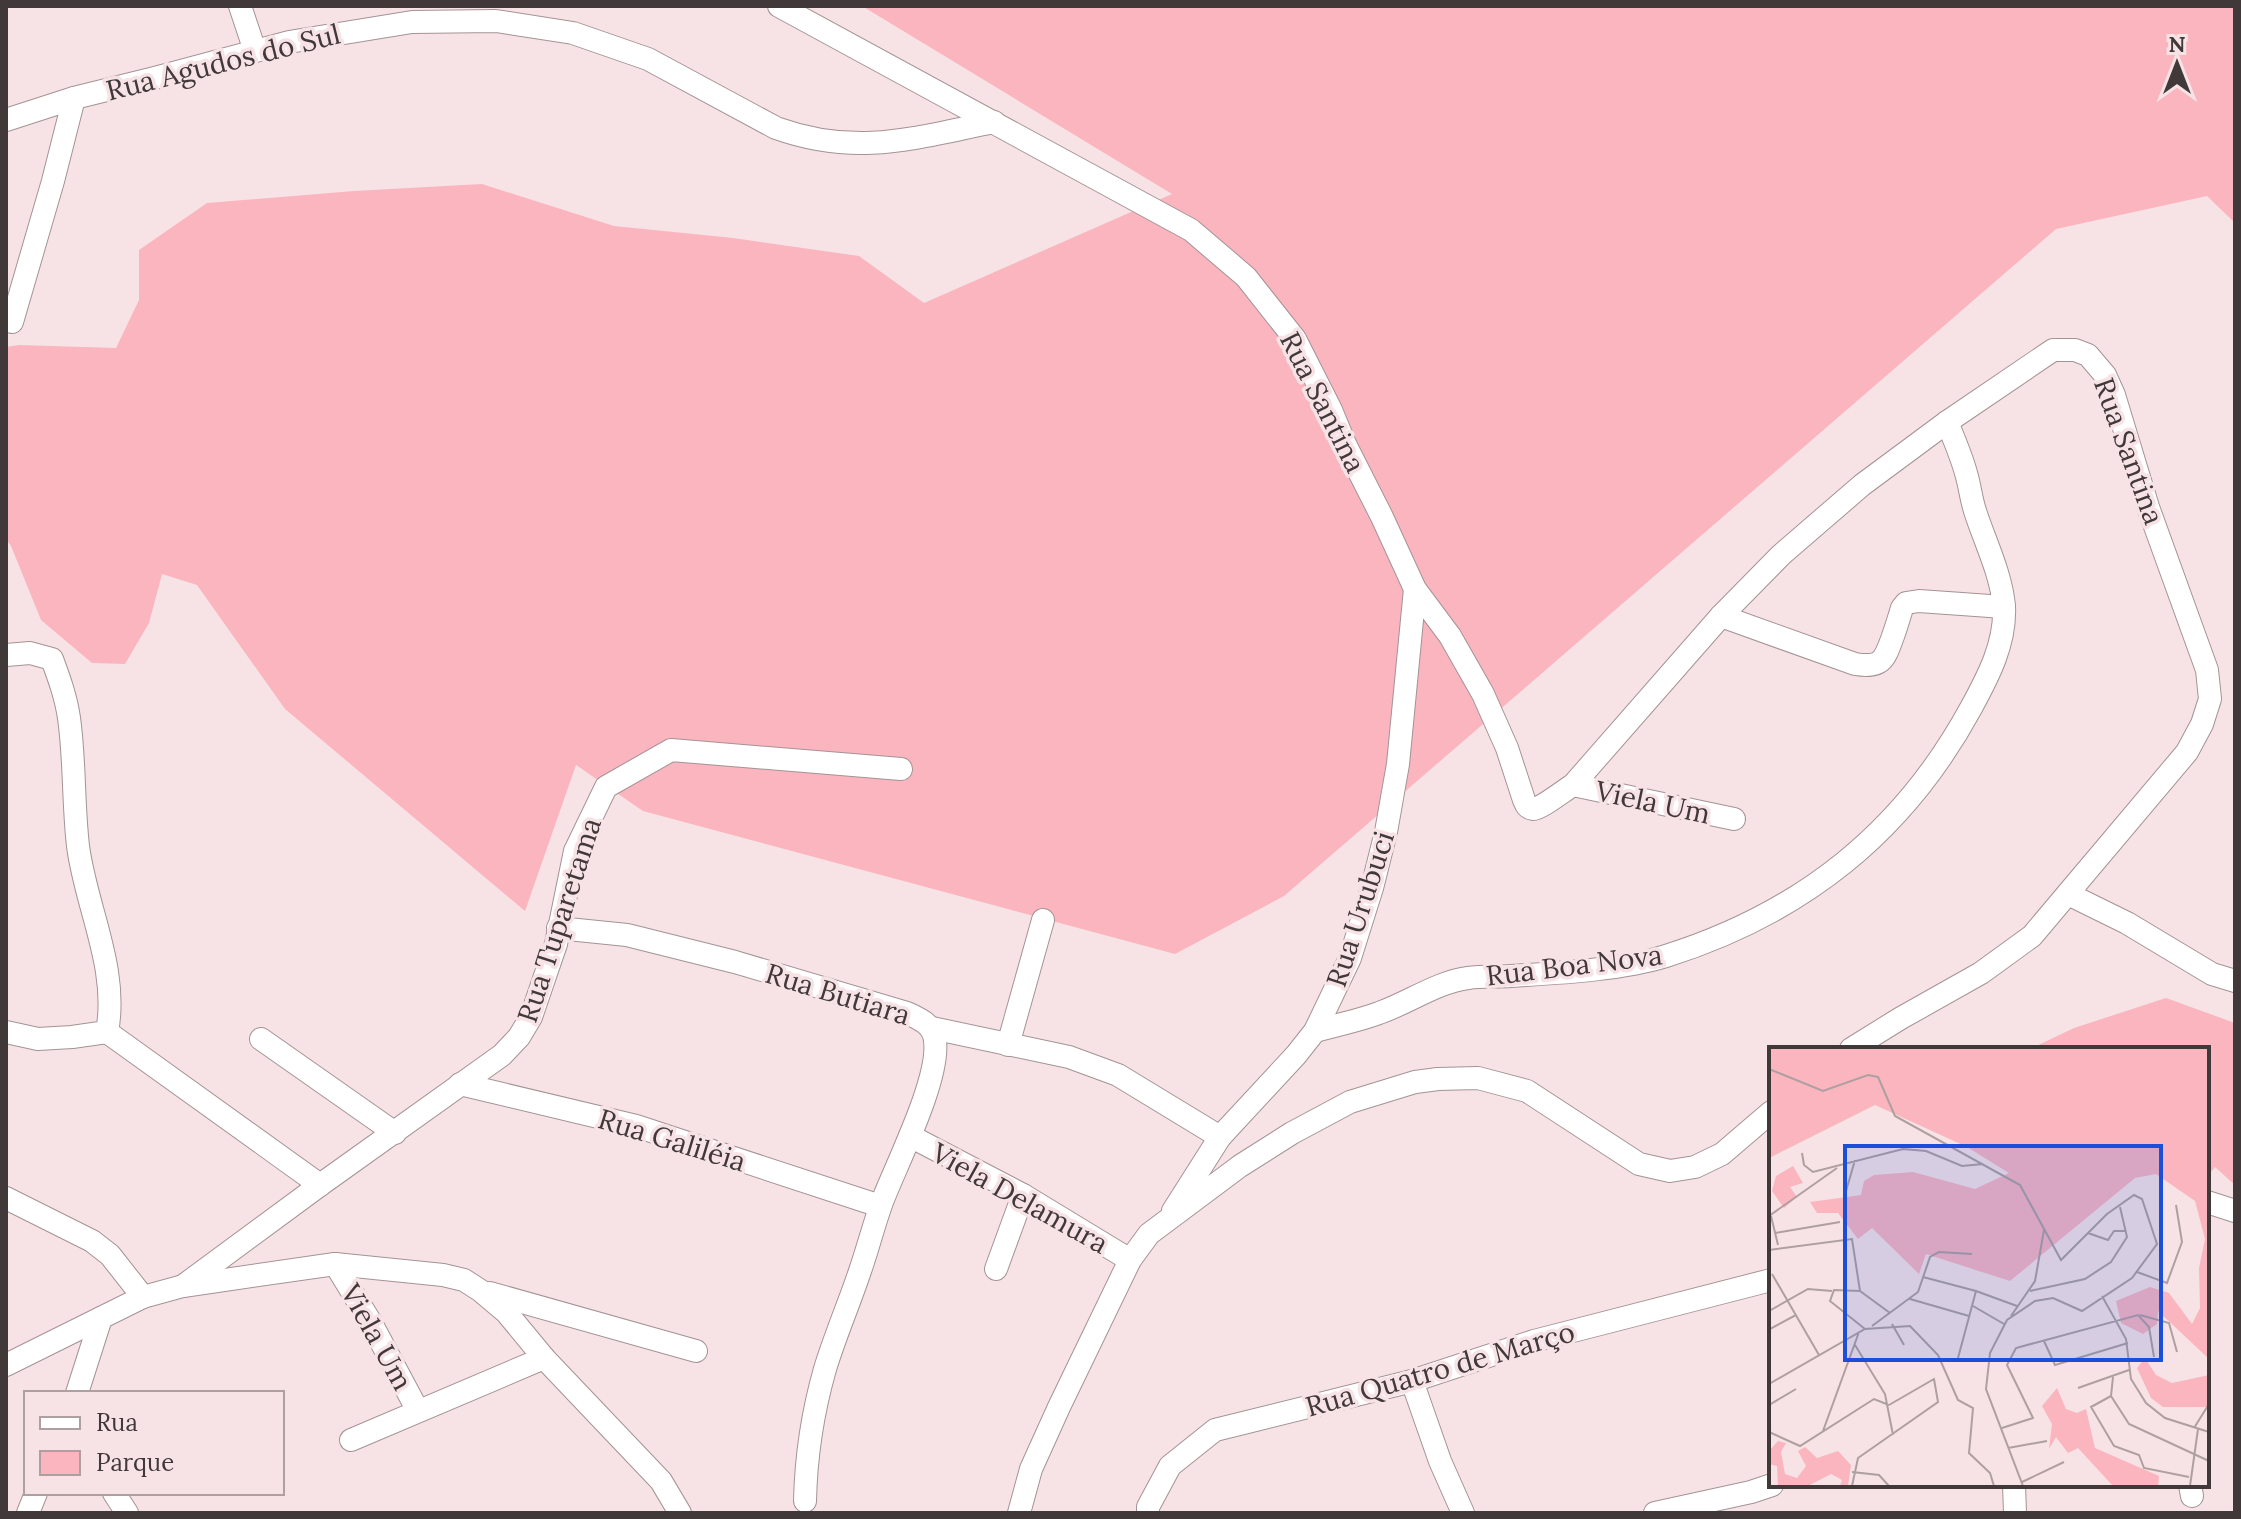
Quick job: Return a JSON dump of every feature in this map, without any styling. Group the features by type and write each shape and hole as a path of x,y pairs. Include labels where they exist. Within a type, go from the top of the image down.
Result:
{"street":[{"path":"240,6 255,51"},
{"name":"Rua Santina","path":"779,6 1191,230 1246,277 1295,339 1415,589 1450,636 1483,694 1507,748 1524,800 1533,809 1540,808 1573,785 1721,616 1781,555 1850,495 1947,422 2053,350 2075,350 2096,362 2114,395 2148,507 2207,670 2210,699 2202,724 2187,752 2032,936 1981,973 1854,1047"},
{"name":"Rua Agudos do Sul","path":"6,120 74,98 315,37 412,22 496,21 573,33 648,59 776,128 830,143 877,144 994,122"},
{"path":"12,322 74,98"},
{"name":"Rua Boa Nova","path":"1315,1031 1379,1013 1466,978 1563,973 1662,957 1705,943 1781,907 1814,887 1887,826 1939,762 1966,717 1999,648 2004,607 1998,578 1975,511 1966,471 1947,422"},
{"name":"Rua Urubuci","path":"1166,1223 1220,1137 1315,1031 1350,958 1386,832 1398,764 1415,589"},
{"path":"1721,616 1868,666 1878,664 1885,657 1906,603 1919,601 2004,607"},
{"path":"6,655 30,653 52,659 61,683 69,718 79,849 108,970 111,1011 107,1032"},
{"name":"Rua Tuparetama","path":"183,1286 502,1055 519,1037 531,1017 556,944 575,851 606,787 671,750 901,769"},
{"name":"Viela Um","path":"1573,785 1734,819"},
{"path":"2068,894 2127,923 2212,974 2235,981"},
{"path":"1008,1045 1043,920"},
{"name":"Rua Butiara","path":"558,928 627,935 735,962 907,1013 932,1028 936,1041 934,1060 910,1136 880,1206"},
{"path":"932,1028 1069,1057 1118,1075 1220,1137"},
{"path":"6,1032 38,1039 107,1032 320,1185"},
{"path":"261,1039 395,1133"},
{"path":"1019,1513 1031,1469 1130,1260 1149,1234 1240,1166 1350,1102 1415,1082 1478,1078 1527,1091 1639,1164 1670,1171 1695,1167 1722,1154 1769,1114"},
{"name":"Rua Galiléia","path":"460,1084 636,1126 880,1206"},
{"name":"Viela Delamura","path":"910,1136 1023,1195 1130,1260"},
{"path":"996,1269 1023,1195"},
{"path":"6,1198 92,1241 110,1255 143,1297"},
{"path":"2209,1203 2235,1211"},
{"path":"805,1501 809,1450 825,1369 880,1206"},
{"path":"6,1365 143,1297 183,1286 335,1264 443,1275 464,1280 506,1312 544,1358 661,1481 680,1513"},
{"name":"Viela Um","path":"335,1264 370,1321 418,1411"},
{"name":"Rua Quatro de Março","path":"1148,1513 1148,1507 1170,1466 1215,1430 1412,1381 1534,1341 1769,1281"},
{"path":"481,1291 696,1351"},
{"path":"78,1391 101,1318"},
{"path":"351,1440 544,1358"},
{"path":"1412,1381 1440,1461 1463,1513"},
{"path":"1655,1513 1769,1486"},
{"path":"2014,1487 2015,1513"},
{"path":"115,1495 127,1513"}],"green space":[{"path":"862,6 2235,6 2235,223 2207,196 2056,229 1284,896 1175,954 643,811 576,765 525,911 285,709 197,585 162,574 149,623 125,664 92,663 41,620 6,539 6,347 116,348 139,300 139,250 207,203 482,184 614,226 733,238 859,256 924,303 1172,194"},
{"path":"2166,998 2235,1023 2235,1185 2215,1167 2209,1174 2209,1047 2034,1047 2074,1028"}]}
